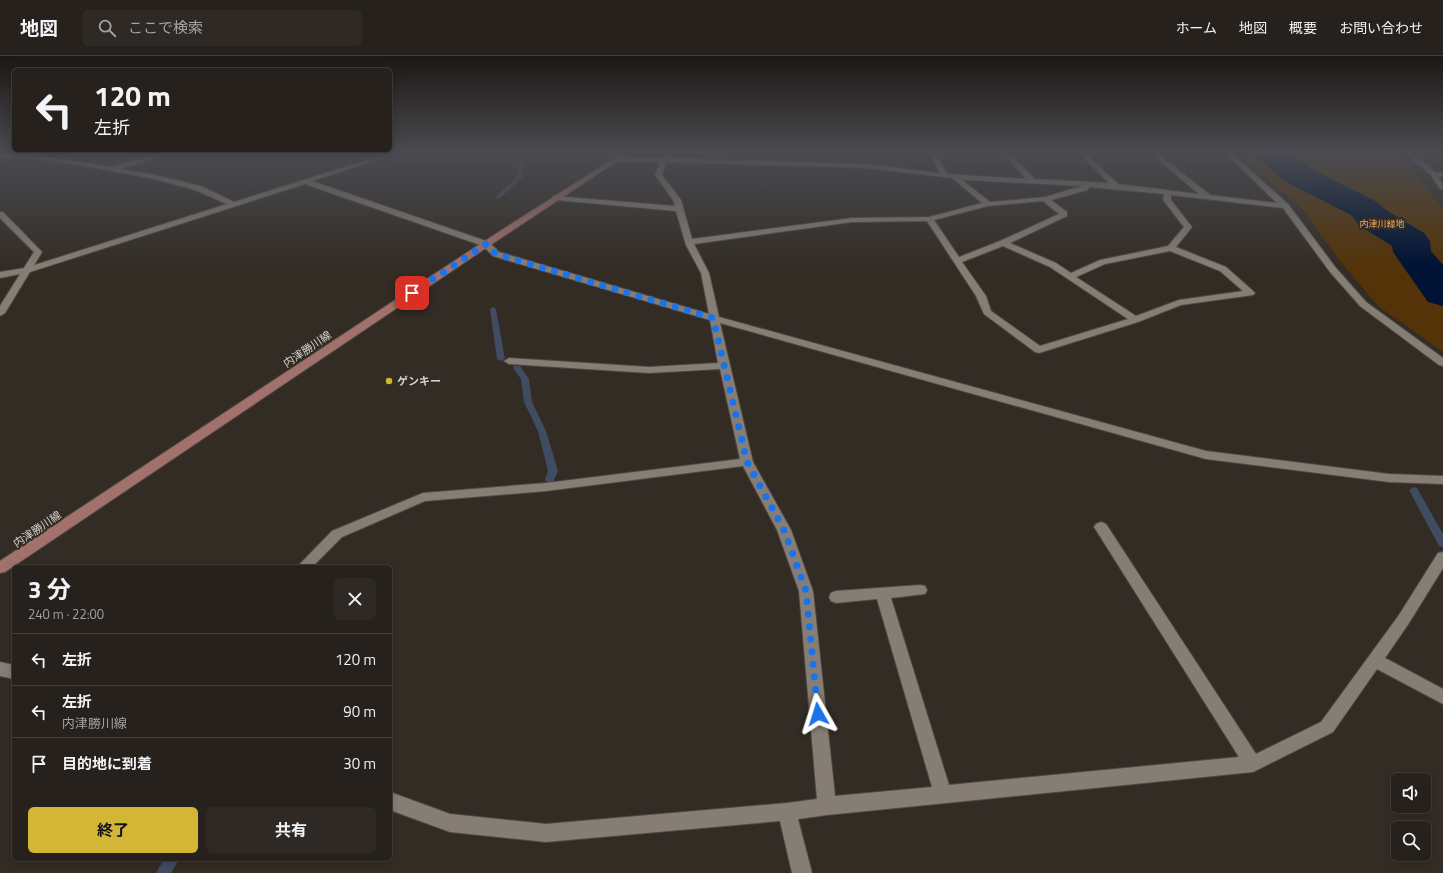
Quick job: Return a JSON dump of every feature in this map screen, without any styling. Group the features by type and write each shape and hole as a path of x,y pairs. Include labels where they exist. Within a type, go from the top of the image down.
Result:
{"main road":[{"name":"内津勝川線","path":"0,568 568,190"}],"street":[{"path":"203,190 233,204"},
{"path":"0,275 27,270 276,190"},
{"path":"330,190 486,244 496,254 713,318 1206,455 1389,478 1443,480"},
{"path":"669,190 676,200 689,242 705,273 713,318 747,462 784,530 806,591 827,806"},
{"path":"971,190 988,204"},
{"path":"689,242 852,220 929,219 988,204 1045,199 1077,190"},
{"path":"1152,190 1285,206"},
{"path":"1199,190 1208,197"},
{"path":"1268,190 1285,206 1333,270 1363,304 1443,363"},
{"path":"1168,192 1167,200 1188,227 1171,248"},
{"path":"556,198 678,209"},
{"path":"957,261 1002,243 1064,214 1045,199"},
{"path":"0,214 38,252 0,313"},
{"path":"929,219 981,296 987,312 1039,350 1135,320 1178,303 1250,293 1223,269 1171,248 1103,262 1071,276"},
{"path":"1002,243 1054,265 1135,320"},
{"path":"509,360 649,370 724,366"},
{"path":"306,565 336,534 423,497 546,487 747,462"},
{"path":"1102,527 1253,764"},
{"path":"392,803 450,823 546,833 787,812 827,806 943,794 1253,764 1327,727 1404,619 1443,558"},
{"path":"836,597 920,590"},
{"path":"882,593 943,794"},
{"path":"1374,660 1443,697"},
{"path":"0,669 12,672"},
{"path":"787,812 802,873"}],"green space":[{"name":"内津川緑地","path":"1281,190 1428,190 1443,210 1443,352 1378,306 1340,261 1302,209"}],"waterway":[{"path":"498,197 506,190"},
{"path":"1328,190 1363,208 1373,218 1411,241 1412,252 1443,293"},
{"path":"493,309 501,359"},
{"path":"517,368 525,379 528,402 542,431 553,471 550,480"},
{"path":"1414,490 1443,543"},
{"path":"163,873 171,861"}],"place":[{"name":"ゲンキー","path":"389,381"}],"route":[{"path":"412,293 486,244 496,254 713,318 747,462 784,530 806,591 818,714"}]}
